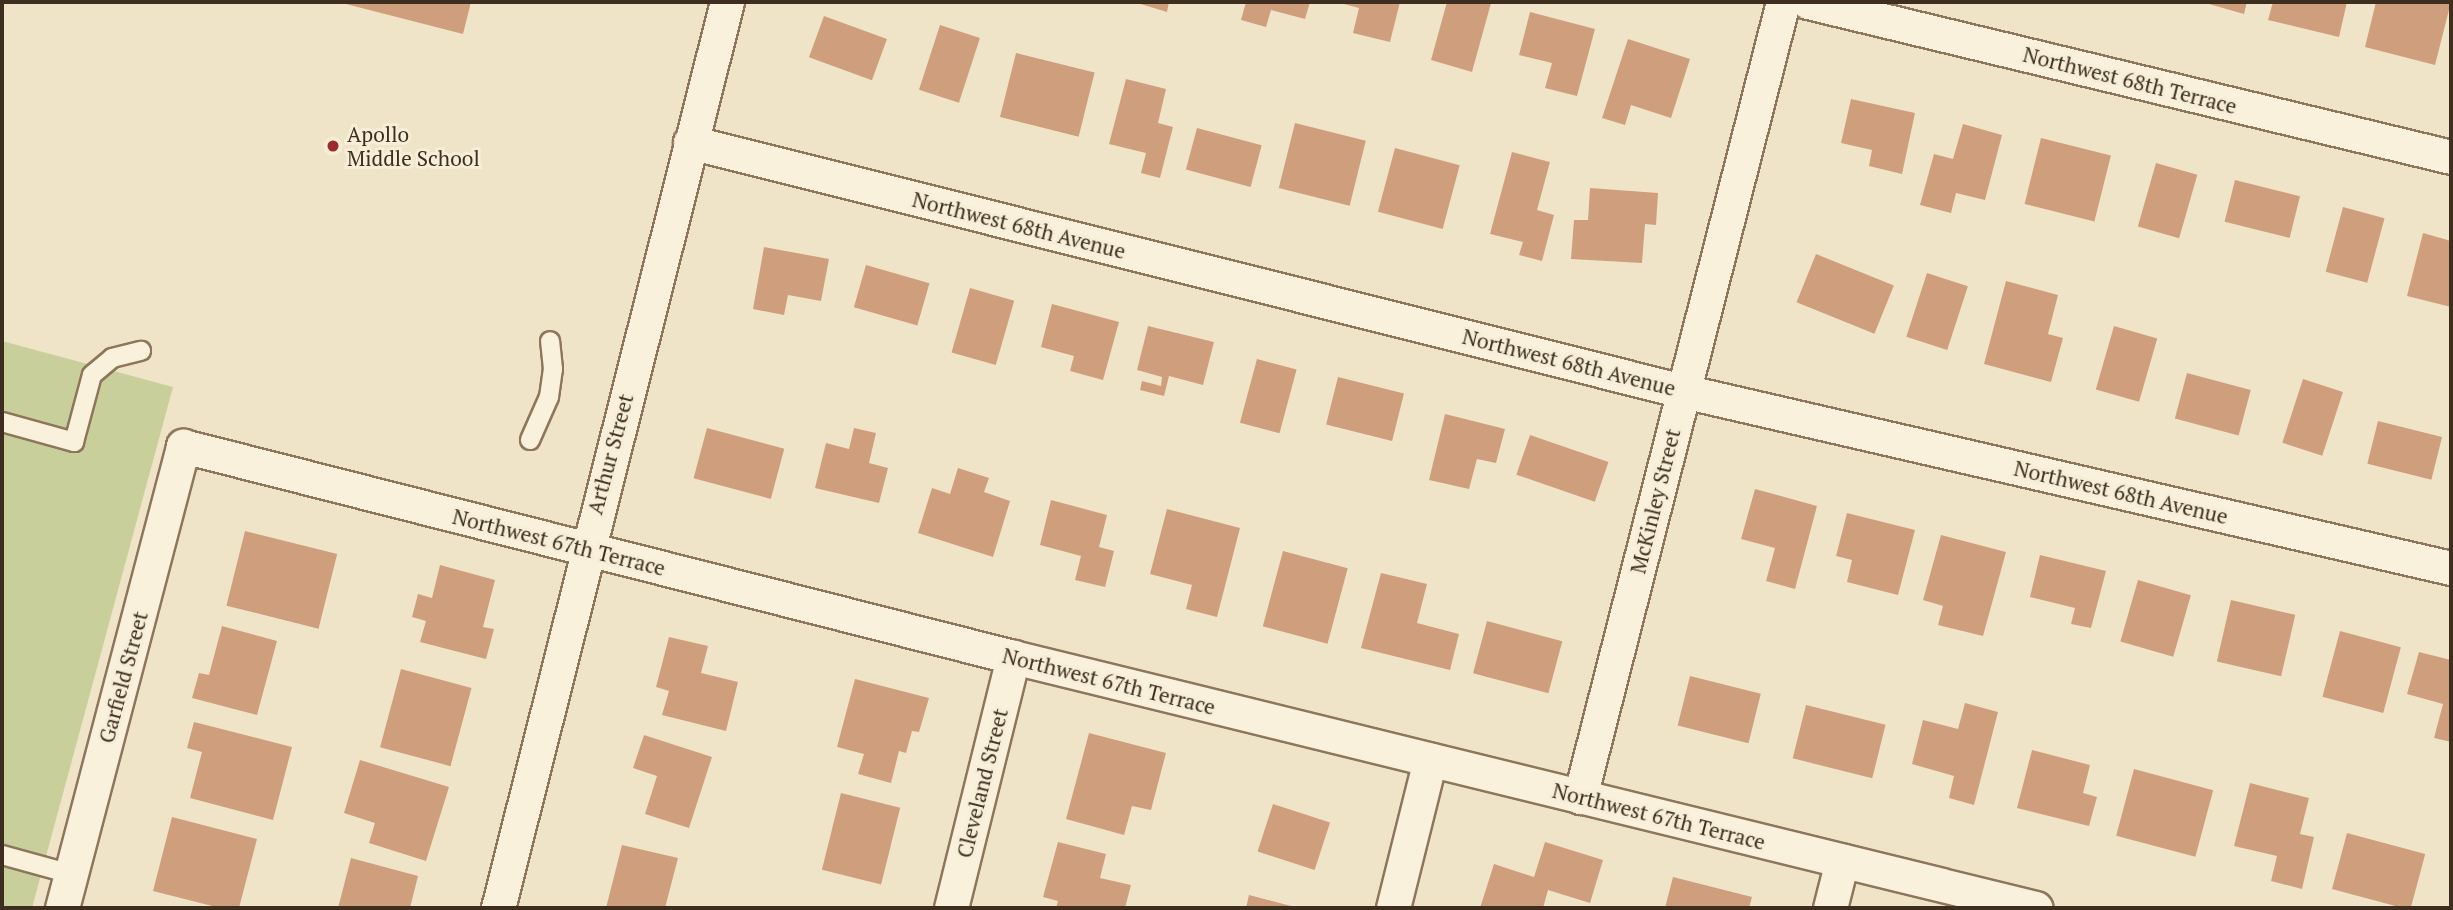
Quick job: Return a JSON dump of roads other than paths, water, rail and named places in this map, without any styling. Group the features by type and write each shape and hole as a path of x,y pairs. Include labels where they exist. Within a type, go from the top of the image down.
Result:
{"street":[{"name":"Arthur Street","path":"498,908 586,549 727,2"},
{"name":"McKinley Street","path":"1580,797 1783,2"},
{"name":"Northwest 68th Terrace","path":"1808,2 2451,157"},
{"name":"Northwest 68th Avenue","path":"690,142 1683,391 2451,568"},
{"name":"Northwest 67th Terrace","path":"184,446 1013,657 2036,908"},
{"name":"Garfield Street","path":"62,908 184,446"},
{"name":"Cleveland Street","path":"951,908 1013,657"},
{"path":"1393,908 1430,760"},
{"path":"1830,908 1842,861"}],"lane":[{"path":"530,440 549,397 553,369 550,341"},
{"path":"2,422 74,442 92,375 112,358 141,351"},
{"path":"2,855 71,874"}],"place":[{"name":"Apollo Middle School","path":"333,146"}]}
